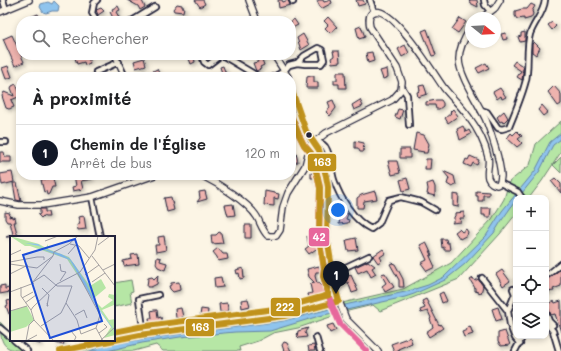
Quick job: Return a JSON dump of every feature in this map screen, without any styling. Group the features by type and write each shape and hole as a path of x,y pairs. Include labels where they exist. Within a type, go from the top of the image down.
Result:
{"street":[{"path":"4,0 3,11 30,0"},
{"path":"94,16 92,12 94,3 97,0"},
{"path":"249,0 255,16"},
{"path":"370,0 374,12"},
{"path":"484,0 485,6 490,11 500,0"},
{"path":"481,110 487,112 498,128 502,129 509,127 525,82 530,33 544,8 545,0"},
{"path":"140,16 155,7"},
{"path":"409,124 407,95 402,87 402,82 397,68 370,27 370,15 378,10 390,17 424,55 444,87 469,117 478,131 489,158 489,180 497,185 500,183 518,192 520,195"},
{"path":"465,40 459,60 461,70 492,136 501,171 500,183"},
{"path":"277,60 284,71 289,65 297,63 321,64 324,60 322,50 318,48 304,56 297,63"},
{"path":"203,60 208,65 214,60"},
{"path":"230,60 250,72"},
{"path":"96,72 119,62 123,72"},
{"path":"296,180 304,166 310,146 314,141 339,125 392,100 402,87"},
{"path":"296,105 311,140 323,144 327,150 334,180 340,194 363,226 371,229 379,223 389,200 402,196 421,202 436,210"},
{"path":"314,141 319,150 328,186 326,237 332,268 331,274 339,302 346,319 378,351"},
{"path":"0,142 6,142"},
{"path":"0,201 19,205 42,205 92,197 141,180"},
{"path":"209,180 234,195 246,205 257,217 264,232 268,236 272,237 279,233 283,207 288,193 296,180"},
{"path":"92,197 100,236"},
{"path":"331,274 368,256"},
{"path":"549,274 561,264"},
{"path":"482,278 508,312 510,325 515,338 520,344"},
{"path":"144,335 139,299 158,295"},
{"path":"508,312 513,299"},
{"path":"115,341 144,335 284,316 339,302"},
{"path":"549,321 553,325"},
{"path":"549,326 553,331 559,351"},
{"path":"0,328 10,337"},
{"path":"316,337 320,351"},
{"path":"515,351 522,339"},
{"path":"15,341 26,351"},
{"path":"60,351 112,341"}],"green space":[{"path":"561,121 561,152 531,195 513,195 513,218 459,279 380,311 373,305 348,311 298,328 273,333 258,341 239,347 240,351 163,351 156,345 134,351 73,351 183,332 285,319 342,303 403,289 451,263 492,219 504,199 509,182 530,165 536,144"},
{"path":"561,157 561,173 553,165"},
{"path":"131,280 133,291 130,292 132,303 115,307 115,283"},
{"path":"0,322 10,332 10,341 20,341 30,351 10,349 3,343 0,331"}],"water":[{"path":"54,1 59,6 58,11 43,12 40,7 41,4 48,2 52,4"},
{"path":"561,133 561,139 553,145 539,172 520,195 515,195 535,171 550,142"},
{"path":"513,198 513,204 494,233 465,264 445,280 414,294 319,316 270,331 235,332 180,337 142,343 107,351 89,351 104,346 144,339 283,321 349,304 405,292 428,285 444,277 486,236 502,211"}],"building":[{"path":"127,0 140,0 145,7 140,10 138,6"},
{"path":"195,0 203,0 205,4 200,7"},
{"path":"278,0 282,0 283,2 288,0 290,5 279,8"},
{"path":"323,0 324,2 331,0 332,3 321,9 317,1"},
{"path":"356,0 363,0 365,4 358,6"},
{"path":"469,0 477,0 478,7 470,3"},
{"path":"177,4 184,7 183,12 174,11 173,9"},
{"path":"531,4 535,6 532,11 533,14 531,18 524,20 524,18 517,19 515,16 515,11 527,9"},
{"path":"118,6 120,10 116,12 118,16 112,16 110,12 113,11 112,9"},
{"path":"101,8 104,11 98,15 96,10"},
{"path":"328,17 337,27 330,33 325,28 328,25 324,21"},
{"path":"460,18 465,21 458,33 452,29"},
{"path":"552,22 556,26 552,30 548,25"},
{"path":"361,26 365,37 359,39 356,28"},
{"path":"427,29 436,55 432,56 422,31"},
{"path":"525,32 525,41 520,42 518,37 521,36 521,33"},
{"path":"506,33 507,39 503,40 501,34"},
{"path":"303,34 309,45 301,50 297,38"},
{"path":"12,35 16,44 16,60 23,60 24,62 15,66 3,39"},
{"path":"534,42 540,48 536,55 532,52 532,44"},
{"path":"405,45 409,53 402,57 398,49"},
{"path":"333,51 339,51 340,62 332,63 331,58 334,56"},
{"path":"372,52 374,61 368,63 366,53"},
{"path":"76,60 89,60 90,63 85,65 84,62 77,64"},
{"path":"145,60 146,65 136,68 134,61"},
{"path":"190,60 194,60 195,62 191,64"},
{"path":"257,60 262,60 264,65 260,67 261,69 256,71 253,63 258,62"},
{"path":"515,61 524,67 522,71 522,80 517,77 521,71 512,65"},
{"path":"486,63 489,68 479,73 476,68"},
{"path":"8,66 12,77 6,79 2,68"},
{"path":"223,66 225,72 222,72 220,67"},
{"path":"157,69 158,72 151,72"},
{"path":"387,69 388,77 383,79 380,71"},
{"path":"337,72 345,72 346,88 339,88 339,84 334,84 334,80 337,80"},
{"path":"314,76 314,82 318,82 318,88 306,88 307,77"},
{"path":"16,84 16,98 11,100 14,107 9,109 6,108 2,96 4,92 14,96 11,88"},
{"path":"424,85 427,94 418,97 417,92 420,91 419,86"},
{"path":"554,86 561,94 561,104 558,106 548,92"},
{"path":"500,88 506,97 502,99 501,96 497,99 493,92"},
{"path":"333,100 336,108 330,116 326,112 330,107 328,102"},
{"path":"360,100 363,106 354,110 352,105"},
{"path":"441,100 443,103 443,106 439,109 436,109 435,105 426,105 426,102"},
{"path":"542,105 548,112 543,116 538,110"},
{"path":"398,109 403,110 400,119 395,117"},
{"path":"453,109 458,116 448,123 445,118"},
{"path":"504,111 508,118 503,123 502,121 500,122 497,117"},
{"path":"463,126 466,132 469,130 471,134 460,140 457,129"},
{"path":"517,131 522,136 518,139 522,143 517,147 507,138 511,133 513,135"},
{"path":"416,133 424,135 429,144 427,153 413,150"},
{"path":"355,141 364,143 363,152 360,152 358,148 355,148"},
{"path":"400,149 410,149 410,158 400,158"},
{"path":"0,152 4,152 5,157 11,157 11,162 0,162"},
{"path":"470,156 479,160 477,165 473,163 471,167 464,164 466,159 468,160"},
{"path":"426,159 431,159 430,169 425,169"},
{"path":"388,161 397,161 400,173 392,175"},
{"path":"443,171 454,176 456,185 452,187 447,184 449,178"},
{"path":"12,172 14,182 2,185 0,174"},
{"path":"319,172 321,184 316,185 314,178 311,178 311,173"},
{"path":"407,178 410,189 403,191 400,180"},
{"path":"555,178 561,184 561,193 551,181"},
{"path":"41,180 53,180 55,187 52,187 47,195 46,191 44,192"},
{"path":"75,180 86,180 81,181 83,189 73,191 72,187 76,186"},
{"path":"433,182 435,187 435,196 427,194 427,184"},
{"path":"13,183 17,183 21,201 16,200"},
{"path":"205,191 207,199 197,202 200,198 199,192"},
{"path":"265,191 279,194 278,199 274,198 274,206 264,205"},
{"path":"375,191 377,199 364,201 363,208 357,208 357,198 361,195"},
{"path":"476,191 489,192 489,195 483,195 483,201 478,201"},
{"path":"453,194 459,195 458,207 453,206"},
{"path":"171,197 174,210 167,212 164,198"},
{"path":"233,204 235,215 228,216 225,205"},
{"path":"482,208 491,208 490,217 485,217 485,215 482,215"},
{"path":"40,209 45,209 45,212 48,212 49,217 43,216 41,218 38,215 40,214"},
{"path":"341,211 348,214 346,219 349,220 348,223 339,224"},
{"path":"5,212 10,213 9,217 15,217 16,222 14,222 18,236 6,237 13,234 10,222 7,222 5,219"},
{"path":"464,212 464,218 460,218 461,222 452,223 455,213"},
{"path":"84,216 86,229 78,230 77,225 80,224 78,217"},
{"path":"245,225 251,225 251,238 245,238"},
{"path":"459,229 462,232 466,229 468,232 467,235 460,239 455,232"},
{"path":"219,232 221,233 223,243 212,244 211,235 216,235"},
{"path":"312,235 314,241 319,247 309,254 305,249 309,246 307,236"},
{"path":"164,236 166,250 156,252 155,245 159,245 158,237"},
{"path":"356,238 358,250 348,251 346,241"},
{"path":"441,239 446,239 447,243 449,243 450,250 444,250 444,247 442,248"},
{"path":"426,242 432,255 430,256 435,267 427,271 421,263 427,260 420,245"},
{"path":"218,248 223,254 227,254 228,259 218,261 213,252"},
{"path":"383,249 386,253 380,257 382,260 378,263 373,256"},
{"path":"138,254 139,264 124,266 123,261 132,259 131,255"},
{"path":"157,257 161,258 160,261 167,263 165,270 158,267 156,264"},
{"path":"368,261 375,266 372,268 376,274 371,277 367,269 358,273 355,267"},
{"path":"390,264 395,264 403,279 404,287 399,287 399,280"},
{"path":"319,266 320,272 316,272 315,276 317,283 320,285 326,284 328,297 310,302 308,294 312,293 310,284 315,283 309,277 307,269"},
{"path":"243,268 244,278 240,279 239,273 237,274 236,270"},
{"path":"561,269 561,286 553,289 554,291 549,292 549,278"},
{"path":"502,270 510,281 503,286 496,274"},
{"path":"346,271 348,276 351,275 358,291 352,293 348,282 339,286 336,276"},
{"path":"385,273 394,287 385,292 382,286 386,283 381,274"},
{"path":"158,275 157,284 147,287 148,278 152,277 154,279"},
{"path":"221,277 223,287 215,288 214,278"},
{"path":"473,278 475,281 478,279 483,286 481,293 475,291 475,288 470,280"},
{"path":"179,282 180,290 173,292 169,286 171,283"},
{"path":"5,285 5,289 9,288 10,292 0,294 0,286"},
{"path":"443,292 447,301 442,303 439,294"},
{"path":"248,299 250,306 242,308 241,300"},
{"path":"284,299 286,310 280,311 279,307 274,308 273,302"},
{"path":"426,299 439,325 440,324 443,328 429,337 426,332 433,327 431,318 428,311 421,313 420,310 425,308 422,301"},
{"path":"10,300 10,314 6,306 8,305 7,301"},
{"path":"554,301 555,303 561,301 561,332 555,314 551,315 549,303"},
{"path":"227,303 230,318 224,319 228,311 220,312 219,304"},
{"path":"498,307 502,319 496,321 492,309"},
{"path":"181,308 183,317 176,318 175,309"},
{"path":"201,309 208,310 207,317 200,316"},
{"path":"157,310 158,318 161,317 162,322 150,326 149,318 152,318 151,311"},
{"path":"333,324 336,330 330,333 327,326"},
{"path":"470,326 473,334 464,337 462,332 467,330 466,328"},
{"path":"308,328 305,332 307,337 299,338 297,336 298,331"},
{"path":"505,331 510,345 501,346 498,342 498,333"},
{"path":"410,337 412,343 398,349 399,351 394,351 391,344"},
{"path":"31,341 41,341 40,344"},
{"path":"57,341 65,341 63,345 56,343"},
{"path":"284,342 287,343 291,351 284,351 282,345"},
{"path":"314,345 315,351 309,351 308,346"}],"transit line":[{"name":"163","path":"296,102 306,131 319,150 326,176 328,187 327,237 332,268 331,274 339,301"},
{"name":"42","path":"296,128 304,145 311,153 320,188 319,238 324,268 323,276 331,303 340,324 367,351"},
{"name":"222","path":"115,332 139,327 282,308 329,295 323,276 324,268 319,238 320,188 311,153 304,145 296,128"},
{"name":"163","path":"115,340 140,335 284,316 339,301"},
{"name":"163","path":"60,351 110,341"}],"place":[{"name":"Chemin de l'Église","path":"336,294"}]}
